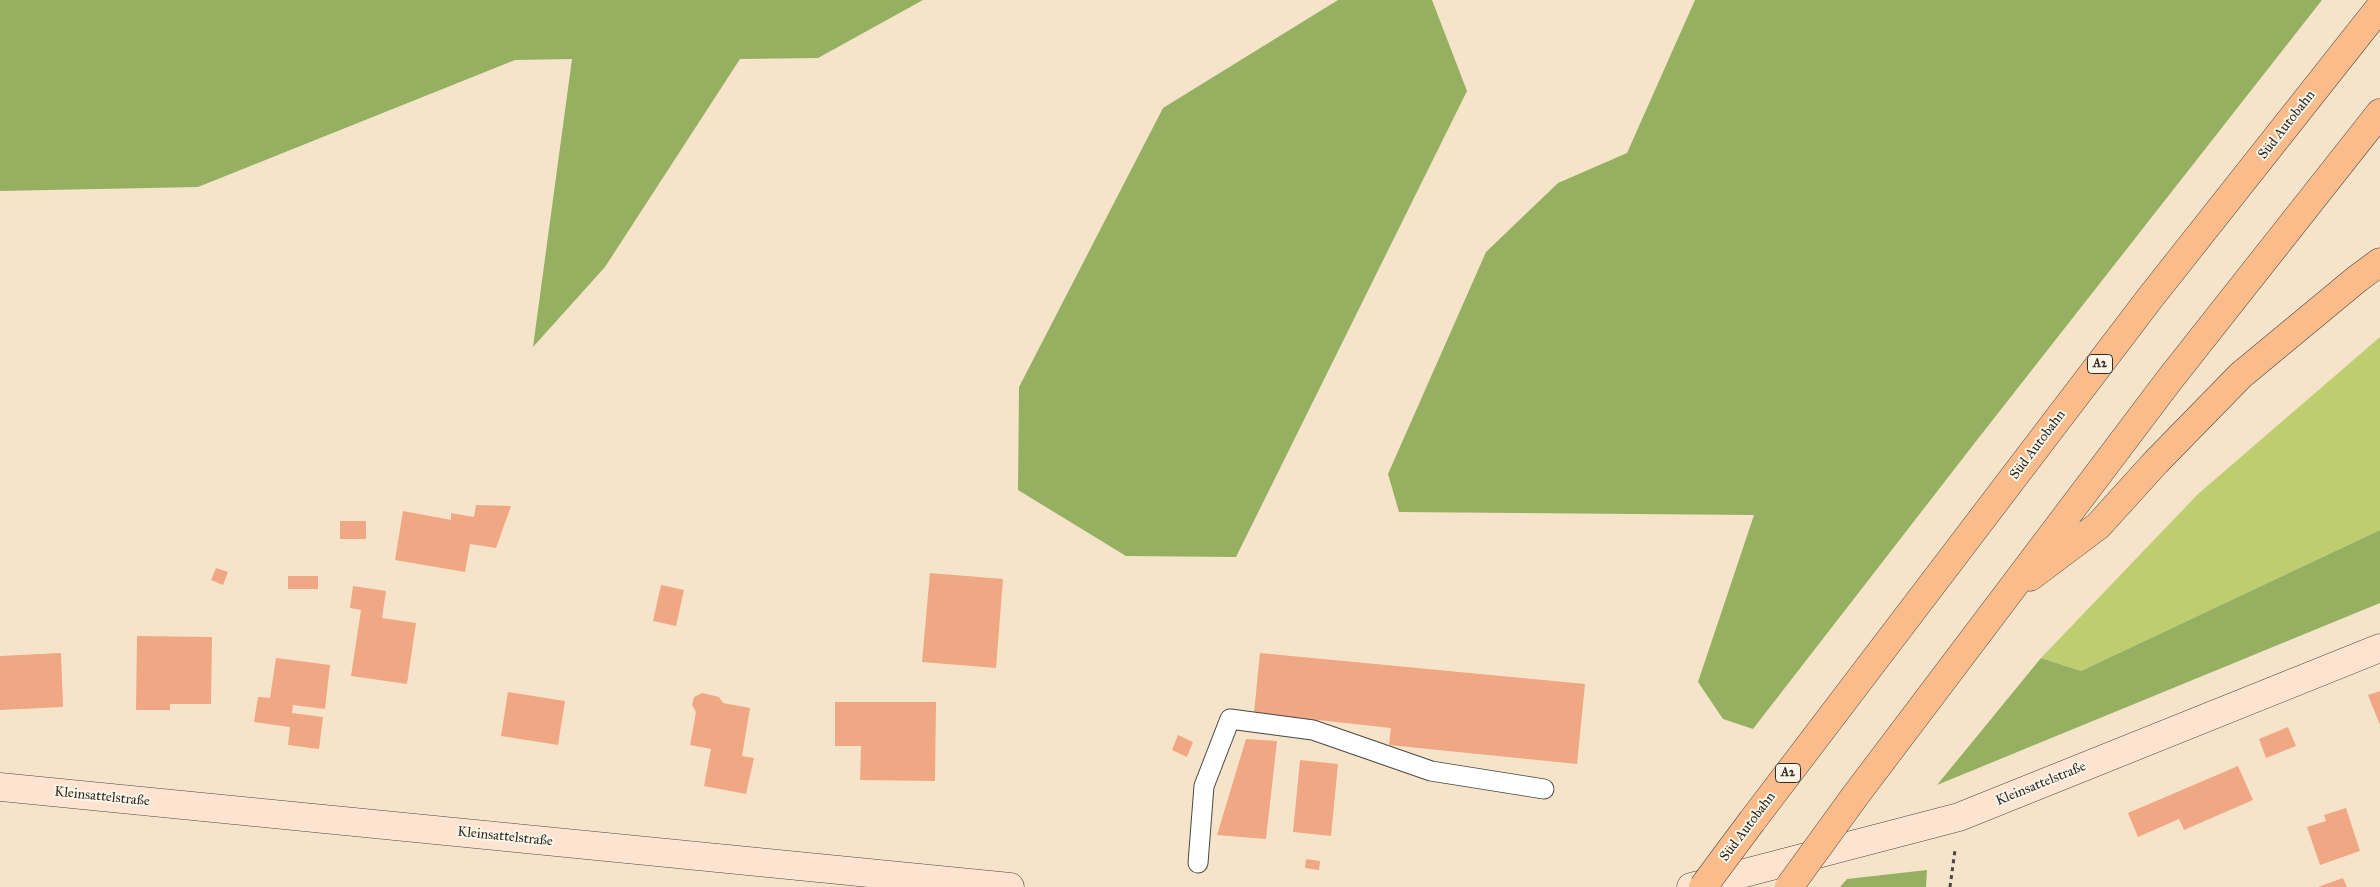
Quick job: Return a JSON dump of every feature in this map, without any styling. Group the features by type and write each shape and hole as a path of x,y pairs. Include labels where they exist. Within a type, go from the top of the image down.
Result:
{"highway":[{"name":"Süd Autobahn","path":"1703,887 2144,306 2380,7"},
{"path":"1789,887 2005,596 2170,379 2380,114"},
{"path":"2005,596 2098,526 2156,462 2241,375 2380,262"}],"main road":[{"name":"Kleinsattelstraße","path":"1691,887 1959,817 2380,648"},
{"name":"Kleinsattelstraße","path":"0,787 1010,887"}],"lane":[{"path":"1198,863 1204,786 1230,719 1313,730 1431,771 1544,789"}],"green space":[{"path":"0,0 923,0 818,58 740,59 605,267 533,347 572,59 515,60 198,187 0,191"},
{"path":"1338,0 1432,0 1467,91 1236,557 1126,556 1018,490 1019,387 1163,108"},
{"path":"1695,0 2322,0 1753,729 1723,719 1698,682 1754,515 1399,512 1388,474 1486,252 1558,183 1627,153"},
{"path":"2380,337 2380,530 2081,671 2041,658 2198,494"},
{"path":"2380,530 2380,603 1937,785 2041,658 2081,671"},
{"path":"1927,870 1926,887 1840,887 1847,879"}],"building":[{"path":"476,505 511,506 496,548 470,544 465,572 395,560 403,511 451,520 451,513 474,517"},
{"path":"340,521 366,521 366,539 340,539"},
{"path":"216,568 228,572 223,585 211,580"},
{"path":"930,573 1003,579 996,668 922,662"},
{"path":"288,576 318,576 318,589 288,589"},
{"path":"661,585 684,590 676,626 653,621"},
{"path":"353,586 386,591 382,618 416,623 407,684 351,676 361,610 350,608"},
{"path":"137,636 212,637 211,704 170,704 170,710 136,710"},
{"path":"61,653 63,707 0,710 0,656"},
{"path":"1260,653 1585,684 1577,764 1389,745 1391,728 1254,713"},
{"path":"276,658 330,665 325,709 293,705 292,713 323,717 319,749 288,745 290,727 254,722 258,697 270,698"},
{"path":"2380,691 2380,725 2368,695"},
{"path":"508,692 565,701 558,745 501,736"},
{"path":"702,693 719,697 723,703 750,708 742,756 754,758 746,794 704,786 711,749 690,745 696,712 692,705 694,697"},
{"path":"835,702 936,702 935,781 860,780 861,746 835,746"},
{"path":"2288,727 2296,746 2266,758 2259,739"},
{"path":"1178,735 1193,742 1187,757 1172,750"},
{"path":"1246,739 1277,741 1266,839 1217,835"},
{"path":"1300,760 1338,764 1331,836 1293,832"},
{"path":"2238,766 2253,800 2184,830 2179,819 2138,837 2128,813"},
{"path":"2346,808 2360,851 2320,865 2307,827 2326,821 2324,815"},
{"path":"1306,859 1320,861 1319,870 1305,868"},
{"path":"2343,878 2347,887 2318,887"}]}
